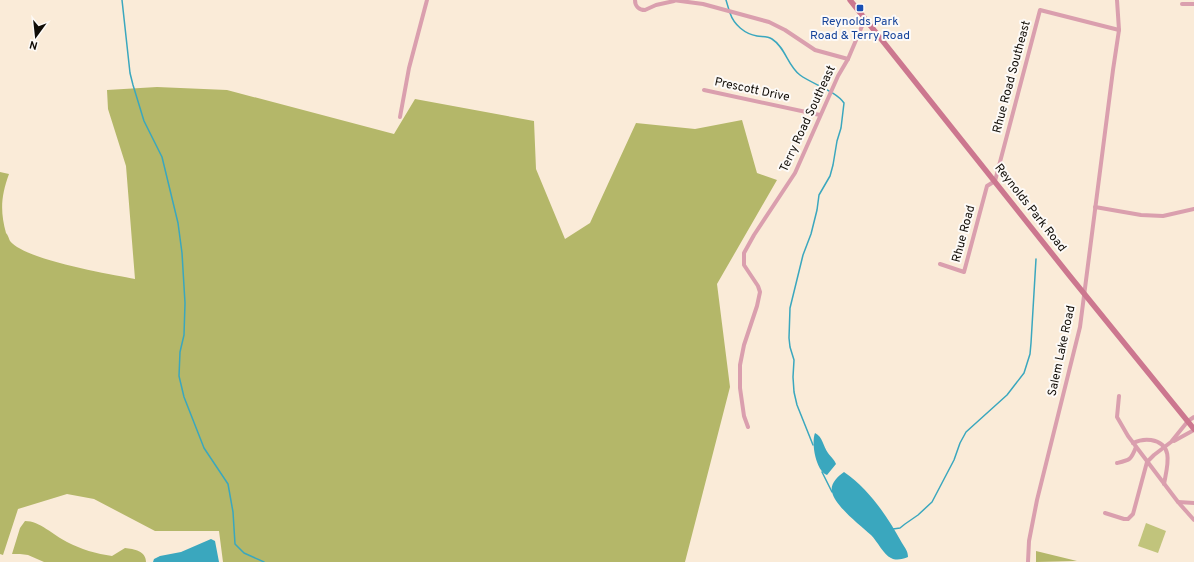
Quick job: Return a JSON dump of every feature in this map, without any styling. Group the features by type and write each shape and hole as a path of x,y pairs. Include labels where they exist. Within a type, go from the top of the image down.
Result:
{"main road":[{"name":"Reynolds Park Road","path":"850,0 1194,430"}],"street":[{"path":"400,117 405,87 427,0"},
{"path":"635,0 637,6 641,9 648,10 652,7 674,0 703,4 770,22 815,50 848,60"},
{"path":"652,7 655,0"},
{"name":"Salem Lake Road","path":"1028,562 1029,541 1037,500 1080,327 1112,70 1119,30 1117,0"},
{"path":"1182,4 1194,4"},
{"name":"Rhue Road Southeast","path":"995,181 1040,10 1119,30"},
{"name":"Terry Road Southeast","path":"748,427 744,416 740,388 740,365 744,345 760,292 758,286 744,265 744,253 794,173 838,76 848,60 865,19"},
{"name":"Prescott Drive","path":"704,90 820,115"},
{"name":"Rhue Road","path":"940,264 964,272 987,186 995,181"},
{"path":"1095,207 1141,215 1163,216 1194,209"},
{"path":"1119,396 1117,417 1134,445 1178,502 1194,520"},
{"path":"1105,513 1124,519 1128,519 1133,514 1147,462 1171,442 1188,421 1194,417"},
{"path":"1171,442 1194,430"},
{"path":"1117,463 1131,458 1134,445 1138,440 1157,441 1165,447 1168,457 1164,484"},
{"path":"1178,502 1194,503"}],"green space":[{"path":"157,87 227,90 394,134 415,99 534,121 536,169 565,239 590,223 636,123 695,129 742,120 757,173 777,180 717,284 730,387 685,562 223,562 219,531 155,531 94,499 67,494 18,509 3,555 0,554 0,172 9,174 4,189 2,210 6,233 10,241 19,248 49,260 88,270 135,279 126,166 108,109 107,90"},
{"path":"25,521 36,523 72,545 95,553 112,556 125,548 139,551 144,555 146,562 44,562 28,555 12,554 20,528"},
{"path":"1146,523 1166,531 1158,553 1138,546"},
{"path":"1036,551 1077,561 1036,562"}],"water":[{"path":"815,433 820,437 826,450 836,464 827,475 820,468 815,456"},
{"path":"844,472 862,487 877,504 905,548 908,557 897,560 888,556 871,535 848,515 838,503 832,492 832,486 837,478"},
{"path":"211,539 215,541 219,562 153,562 154,559 160,556 181,552"}],"waterway":[{"path":"122,0 130,73 133,85 144,121 162,157 178,223 182,253 185,303 184,335 180,352 179,376 184,397 204,448 228,484 233,512 235,544 244,553 264,562"},
{"path":"726,0 729,10"},
{"path":"730,13 737,25 744,31 753,35 772,39 777,43 792,66 800,75 830,91 844,103 841,128 833,165 830,176 819,195 811,234 803,255 790,308 789,338 794,360 794,392 797,405 813,445"},
{"path":"893,529 900,528 918,515 932,502 954,460 966,432 1007,395 1024,373 1030,354 1036,259"},
{"path":"822,472 832,492"}],"place":[{"name":"Reynolds Park Road & Terry Road","path":"860,8"}]}
